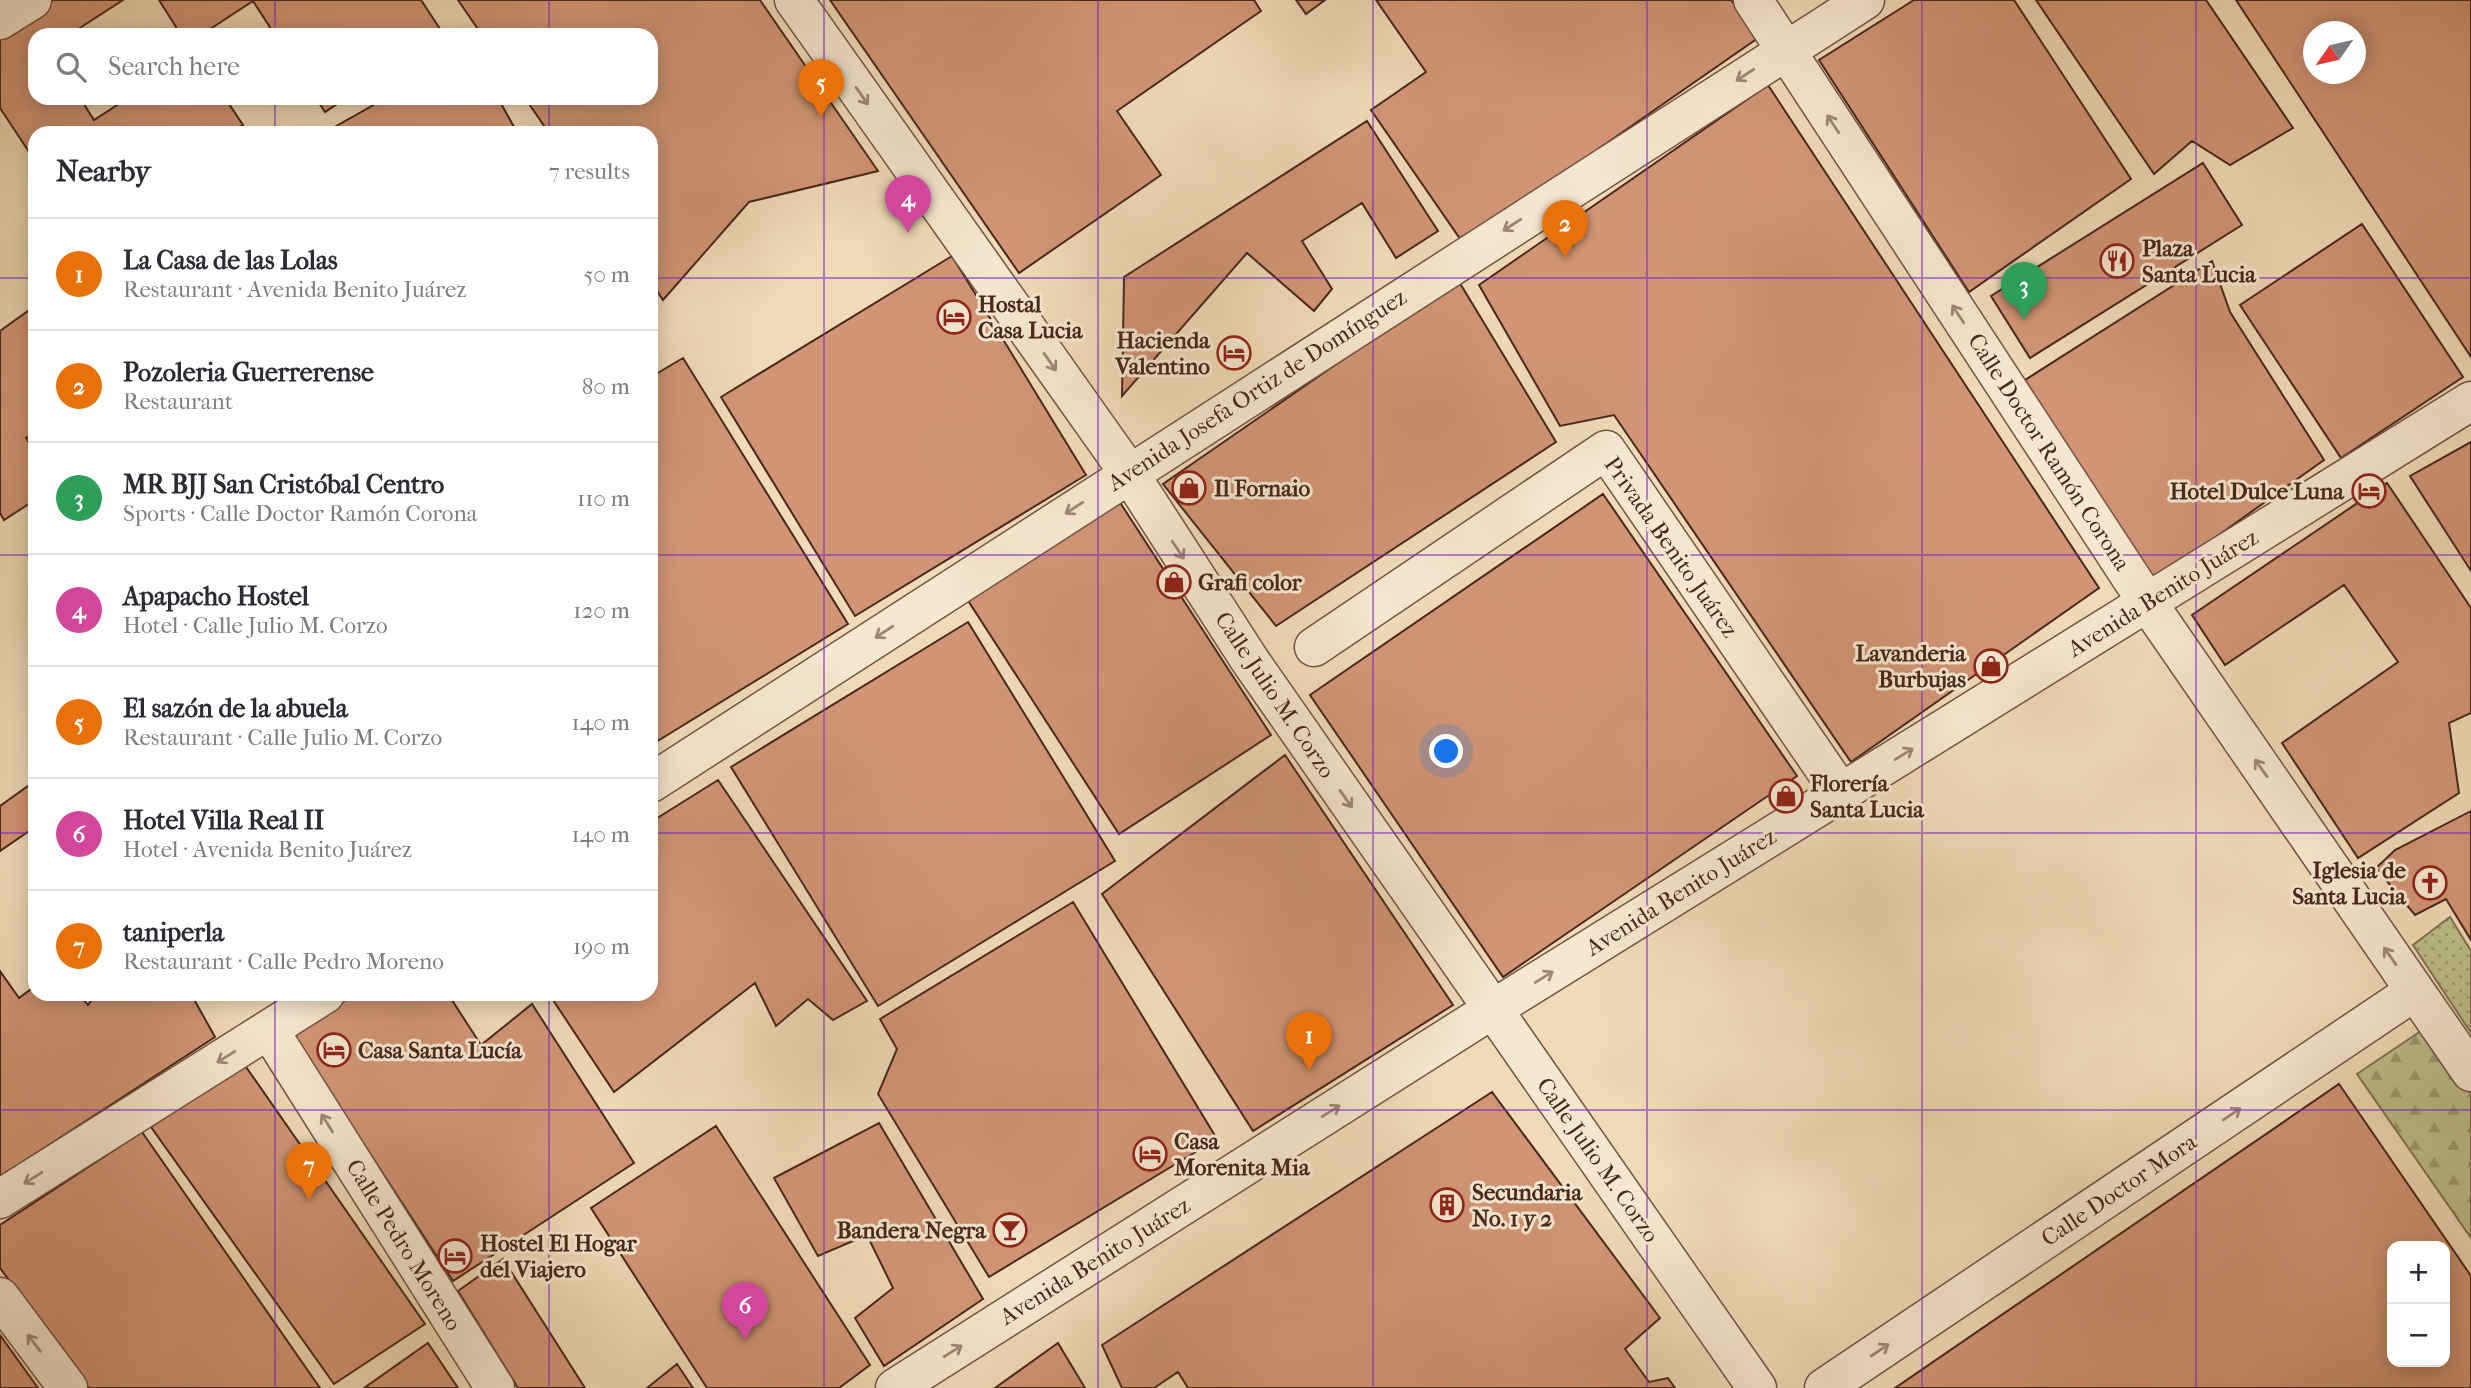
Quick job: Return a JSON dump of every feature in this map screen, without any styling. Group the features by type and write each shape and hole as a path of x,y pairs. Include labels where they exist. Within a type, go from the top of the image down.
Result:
{"street":[{"path":"0,20 32,0"},
{"name":"Calle Julio M. Corzo","path":"794,0 1129,473 1251,662 1757,1388"},
{"name":"Calle Doctor Ramón Corona","path":"1753,0 2147,602 2471,1072"},
{"name":"Avenida Josefa Ortiz de Domínguez","path":"658,778 1865,0"},
{"name":"Avenida Benito Juárez","path":"895,1388 1493,1009 2471,401"},
{"name":"Privada Benito Juárez","path":"1314,647 1606,450 1841,793"},
{"name":"Calle Doctor Mora","path":"1824,1388 2415,992"},
{"path":"0,1199 314,1001"},
{"name":"Calle Pedro Moreno","path":"269,1030 495,1388"},
{"path":"0,1297 68,1388"}],"green space":[{"path":"2450,917 2471,951 2471,1033 2413,945"},
{"path":"2427,1027 2471,1092 2471,1238 2357,1074"}],"building":[{"path":"53,0 123,0 80,28 28,28 28,105 84,105 94,120 117,105 230,105 243,125 28,126 28,150 0,108 0,34"},
{"path":"159,0 421,0 439,28 270,28 253,1 212,28 177,28"},
{"path":"458,0 760,0 878,171 749,202 663,300 658,292 658,126 544,126 530,105 658,105 658,28 477,28"},
{"path":"830,0 1254,0 1261,11 1117,111 1161,175 1019,273"},
{"path":"1296,0 1325,0 1306,14"},
{"path":"1376,0 1731,0 1758,38 1463,243 1371,110 1426,72"},
{"path":"1914,0 2014,0 2131,179 1969,292 1819,60"},
{"path":"2036,0 2206,0 2293,128 2230,165 2192,141 2154,174"},
{"path":"2236,0 2471,0 2471,357"},
{"path":"1768,85 2099,588 1851,762 1614,415 1560,426 1479,285"},
{"path":"320,105 336,105 325,112"},
{"path":"374,105 502,105 513,126 336,126"},
{"path":"1367,121 1438,231 1396,258 1362,203 1302,241 1332,289 1314,311 1247,253 1122,396 1124,277"},
{"name":"Plaza Santa Lucia","path":"2203,163 2242,225 2030,358 1991,296"},
{"path":"2362,224 2463,377 2341,458 2240,305"},
{"path":"952,256 1086,475 855,616 721,397"},
{"path":"2212,261 2230,312 2324,460 2150,584 2025,380"},
{"path":"1458,280 1556,442 1276,626 1163,484"},
{"path":"28,311 28,505 4,520 0,513 0,331"},
{"path":"683,358 848,624 658,741 658,373"},
{"path":"2471,442 2471,571 2410,476"},
{"path":"2387,483 2471,608 2471,713 2449,723 2459,793 2358,858 2282,743 2398,662 2344,585 2225,665 2192,615"},
{"path":"1603,494 1797,776 1503,977 1310,695"},
{"path":"1119,501 1271,735 1119,834 967,599"},
{"path":"968,622 1115,861 878,1006 731,767"},
{"path":"1285,755 1453,1005 1253,1131 1102,894"},
{"path":"718,780 867,1001 833,1020 808,999 776,1026 755,983 614,1092 554,1001 658,1001 658,818"},
{"path":"28,786 28,832 0,851 0,806"},
{"name":"Iglesia de Santa Lucia","path":"2471,811 2471,940 2446,899 2415,915 2376,868 2395,850"},
{"path":"1073,902 1217,1139 989,1277 878,1094 897,1049 880,1019"},
{"path":"0,971 19,998 28,991 28,1001 84,1001 88,1005 91,1001 195,1001 215,1037 0,1177"},
{"path":"344,1001 453,1001 481,1045 532,1004 634,1163 453,1281 292,1034"},
{"path":"244,1064 425,1324 334,1384 151,1127"},
{"path":"2339,1084 2447,1241 2387,1241 2387,1367 2450,1367 2450,1245 2471,1276 2471,1388 1895,1388"},
{"name":"Secundaria No. 1 y 2","path":"1492,1092 1660,1318 1625,1349 1649,1382 1668,1378 1675,1388 1188,1388 1178,1372 1154,1388 1122,1388 1102,1345"},
{"path":"879,1123 983,1299 884,1366 855,1318 893,1288 867,1235 818,1256 774,1178"},
{"path":"716,1126 870,1365 839,1388 707,1388 591,1208"},
{"path":"142,1132 320,1388 89,1388 0,1268 0,1225"},
{"path":"503,1259 585,1388 518,1388 458,1291"},
{"path":"0,1335 38,1388 0,1388"},
{"path":"428,1343 458,1388 364,1388"},
{"path":"1058,1343 1085,1388 995,1388"},
{"path":"677,1364 693,1388 647,1388"}],"place":[{"name":"El sazón de la abuela","path":"821,117"},
{"name":"Apapacho Hostel","path":"908,233"},
{"name":"Pozoleria Guerrerense","path":"1565,258"},
{"name":"Plaza Santa Lucia","path":"2117,261"},
{"name":"Hostal Casa Lucia","path":"954,317"},
{"name":"MR BJJ San Cristóbal Centro","path":"2024,320"},
{"name":"Hacienda Valentino","path":"1234,353"},
{"name":"Il Fornaio","path":"1189,488"},
{"name":"Hotel Dulce Luna","path":"2369,491"},
{"name":"Grafi color","path":"1174,582"},
{"name":"Lavanderia Burbujas","path":"1991,666"},
{"name":"Florería Santa Lucia","path":"1786,796"},
{"name":"Iglesia de Santa Lucia","path":"2430,883"},
{"name":"Casa Santa Lucía","path":"334,1050"},
{"name":"La Casa de las Lolas","path":"1309,1070"},
{"name":"Casa Morenita Mia","path":"1150,1154"},
{"name":"taniperla","path":"309,1200"},
{"name":"Secundaria No. 1 y 2","path":"1447,1205"},
{"name":"Bandera Negra","path":"1010,1230"},
{"name":"Hostel El Hogar del Viajero","path":"455,1256"},
{"name":"Hotel Villa Real II","path":"745,1340"}]}
